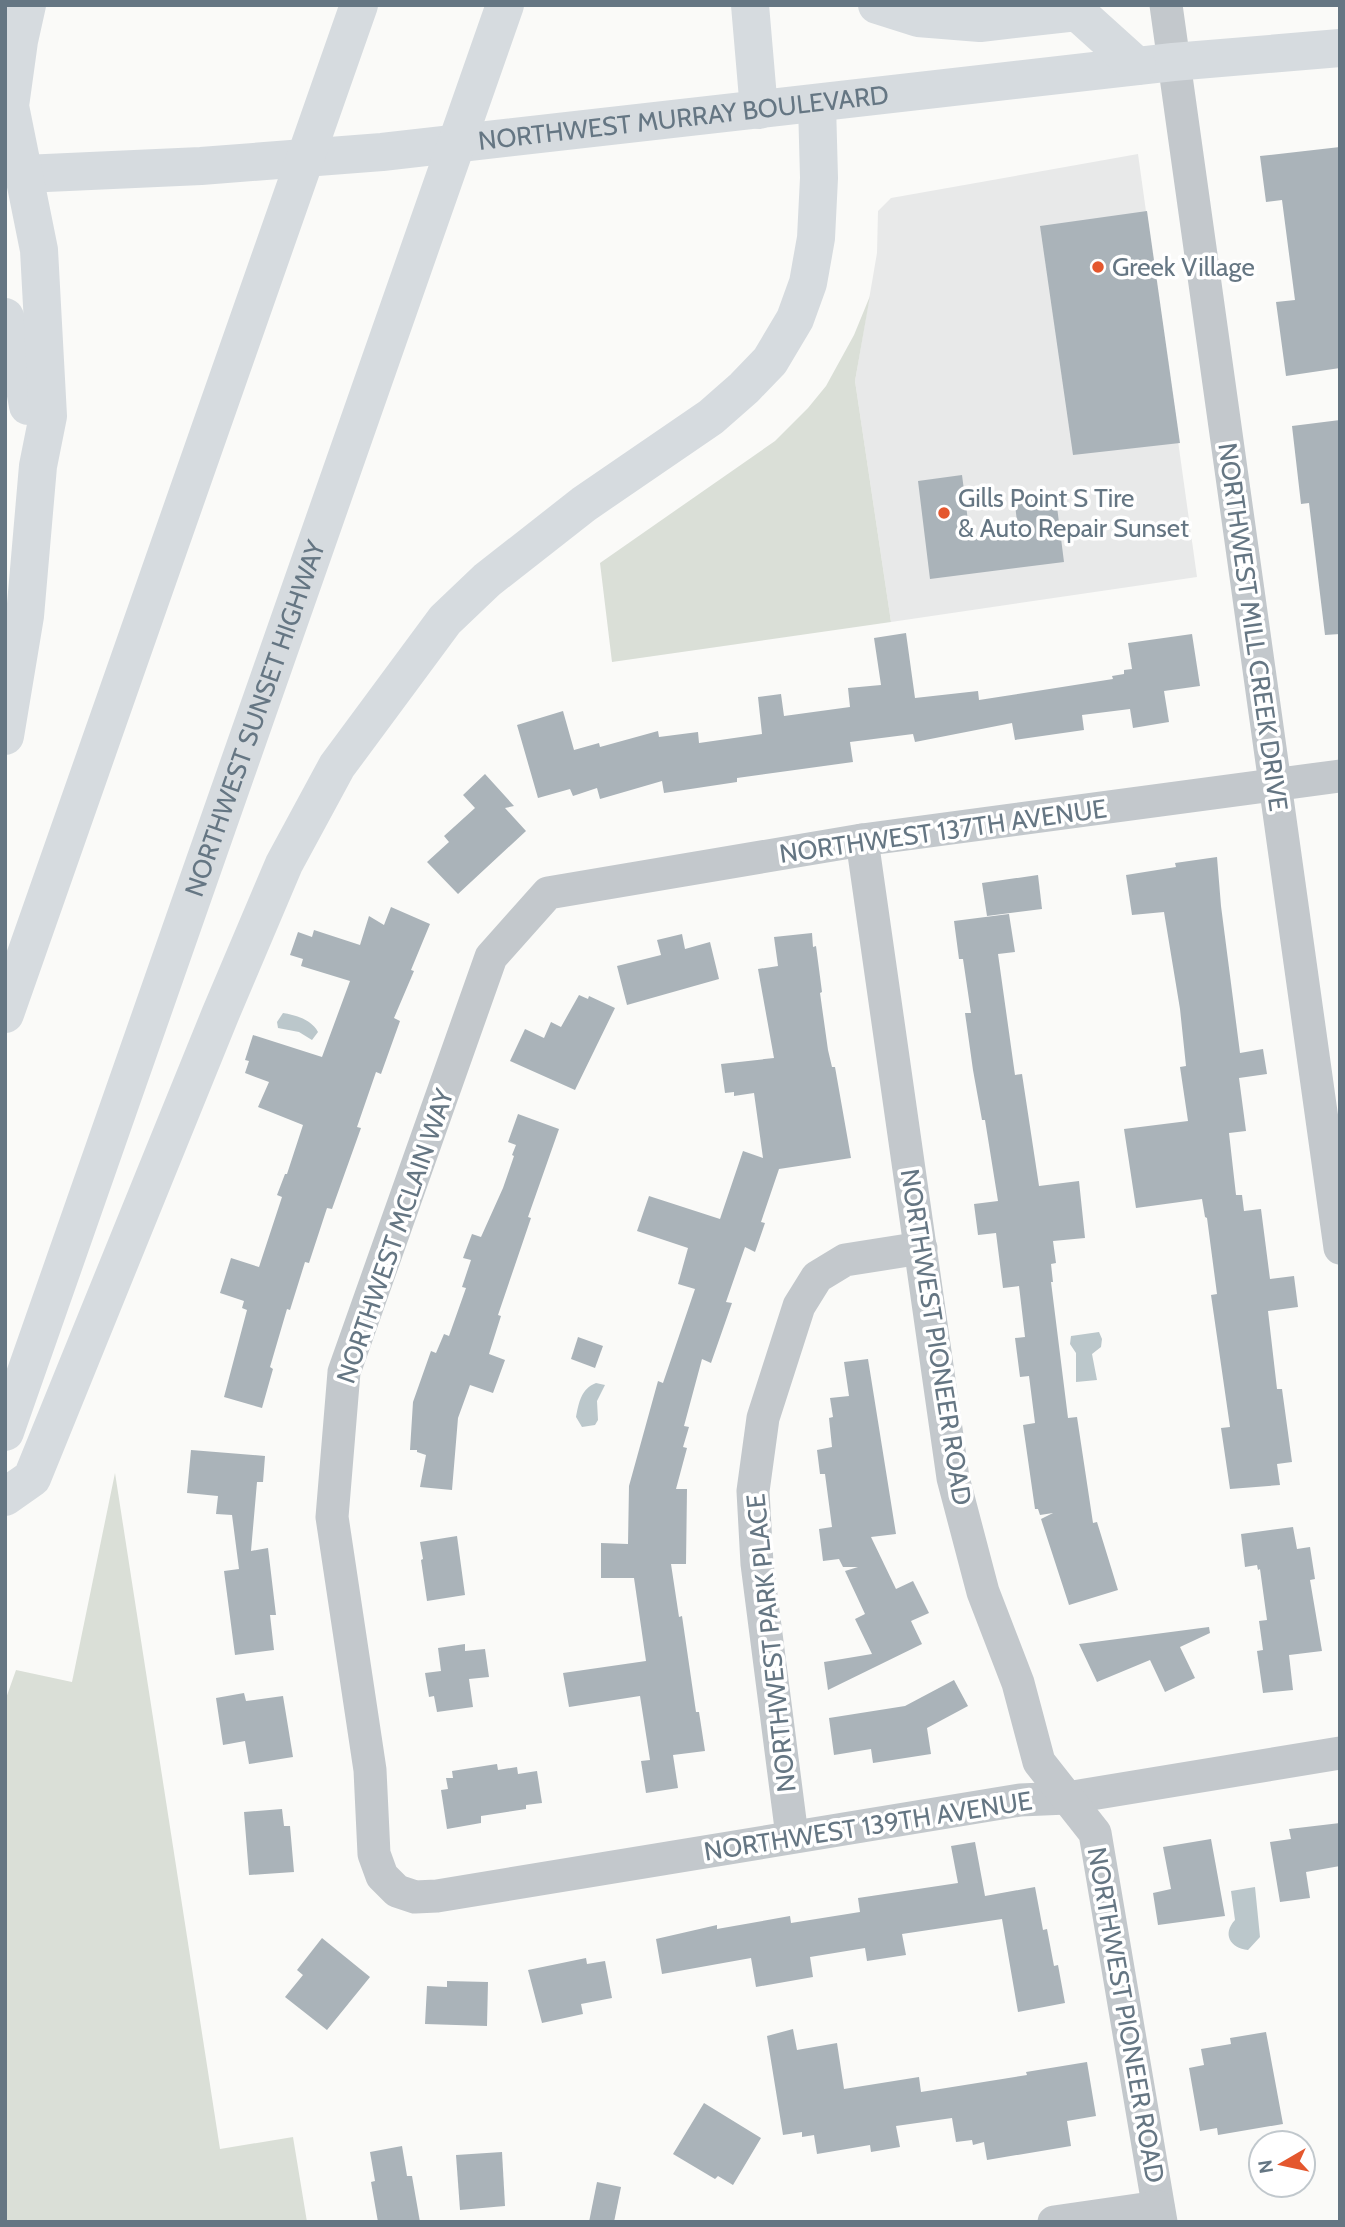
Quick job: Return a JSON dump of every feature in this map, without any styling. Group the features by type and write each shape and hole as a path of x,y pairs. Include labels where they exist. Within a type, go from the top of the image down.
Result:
{"main road":[{"path":"5,736 25,616 38,466 48,416 39,250 10,106 27,5"},
{"path":"5,1014 359,5"},
{"name":"NORTHWEST SUNSET HIGHWAY","path":"5,1432 505,5"},
{"path":"750,5 760,110"},
{"path":"877,5 918,18 980,23 1077,12 1155,64"},
{"name":"NORTHWEST MURRAY BOULEVARD","path":"24,174 201,166 382,152 1155,64 1340,48"},
{"path":"5,1497 32,1478 284,864 337,766 445,620 487,580 563,521 710,416 744,388 770,361 795,319 808,283 816,239 819,178 817,104"},
{"path":"5,317 13,335 23,374 38,466"}],"street":[{"name":"NORTHWEST MILL CREEK DRIVE","path":"1166,5 1155,64 1275,785 1340,1248"},
{"name":"NORTHWEST 137TH AVENUE","path":"548,893 862,840 1340,776"},
{"name":"NORTHWEST PIONEER ROAD","path":"862,840 953,1478 983,1592 1018,1683 1039,1762 1095,1833 1159,2214"},
{"name":"NORTHWEST MCLAIN WAY","path":"397,1891 382,1876 373,1854 370,1770 332,1517 344,1372 491,957 548,893"},
{"name":"NORTHWEST PARK PLACE","path":"792,1836 757,1564 753,1491 763,1418 799,1306 817,1277 845,1261 921,1248"},
{"name":"NORTHWEST 139TH AVENUE","path":"397,1891 415,1896 437,1896 792,1836 1020,1800 1067,1798 1340,1753"},
{"path":"1054,2222 1159,2214"}],"shaded area":[{"path":"1138,154 1197,577 891,622 855,381 877,253 878,211 891,198"},
{"path":"870,296 855,381 891,622 612,662 600,563 775,441 826,386 854,335"},
{"path":"283,1013 308,1021 318,1032 312,1040 299,1032 278,1028 277,1022"},
{"path":"1099,1332 1101,1347 1092,1354 1097,1380 1076,1382 1076,1353 1070,1344 1071,1336"},
{"path":"596,1383 605,1385 597,1401 598,1420 595,1425 582,1427 576,1417 580,1401 584,1392"},
{"path":"115,1473 220,2149 293,2137 307,2222 5,2222 5,1701 16,1670 72,1682"},
{"path":"1255,1887 1260,1937 1248,1950 1230,1940 1229,1930 1235,1920 1231,1891"}],"building":[{"path":"1340,147 1340,368 1286,376 1276,302 1295,300 1282,200 1266,202 1260,156"},
{"path":"1147,211 1180,443 1073,455 1040,226"},
{"path":"1340,420 1340,634 1325,635 1309,503 1301,504 1292,426"},
{"name":"Gills Point S Tire & Auto Repair Sunset","path":"962,475 970,536 1018,530 1014,496 1055,491 1064,562 930,579 918,481"},
{"path":"906,633 915,698 978,691 979,700 1113,679 1112,676 1132,669 1128,643 1192,634 1200,686 1164,691 1169,722 1133,728 1130,709 1082,715 1084,730 1015,740 1012,723 915,742 913,734 850,742 853,762 737,778 737,782 664,793 662,781 600,799 597,788 573,796 570,789 538,798 517,725 563,711 574,750 599,743 600,747 658,731 659,737 698,732 699,743 762,734 758,697 781,694 784,716 850,707 848,688 881,685 874,638"},
{"path":"485,774 514,806 505,808 526,831 458,894 427,862 449,842 444,836 475,808 463,795"},
{"path":"1217,857 1240,1053 1263,1049 1267,1074 1239,1078 1246,1131 1229,1133 1236,1195 1242,1195 1244,1211 1261,1209 1270,1279 1294,1276 1298,1307 1268,1311 1277,1389 1282,1389 1292,1462 1277,1464 1280,1485 1230,1489 1221,1428 1230,1427 1211,1295 1217,1294 1202,1199 1136,1208 1124,1129 1188,1121 1180,1067 1186,1066 1180,1009 1164,912 1132,915 1126,875 1176,867 1175,863"},
{"path":"1038,875 1042,909 987,916 982,883"},
{"path":"391,907 430,924 394,1018 400,1021 381,1074 376,1072 357,1127 361,1128 332,1209 327,1208 309,1263 305,1262 290,1310 287,1309 270,1367 273,1369 262,1408 224,1397 247,1310 242,1308 244,1301 220,1293 231,1258 259,1267 282,1197 277,1195 303,1125 258,1107 269,1082 245,1073 249,1061 245,1060 253,1035 322,1057 350,981 301,966 303,959 290,955 298,932 312,937 314,930 360,945 369,916 384,925"},
{"path":"1009,914 1015,952 998,954 1015,1075 1022,1074 1039,1186 1079,1181 1085,1238 1053,1241 1056,1263 1051,1264 1051,1282 1068,1418 1077,1417 1093,1523 1097,1522 1118,1590 1069,1605 1041,1519 1053,1513 1040,1515 1038,1509 1035,1509 1023,1425 1035,1423 1029,1376 1020,1377 1015,1338 1025,1337 1019,1286 1003,1288 996,1233 978,1235 974,1204 998,1201 985,1120 982,1120 973,1070 965,1013 971,1013 954,921"},
{"path":"812,933 813,947 816,946 828,1050 832,1067 835,1067 851,1158 779,1169 761,1222 765,1223 755,1252 745,1247 726,1302 732,1303 711,1363 702,1359 684,1426 689,1427 683,1447 687,1448 676,1489 687,1489 686,1564 671,1564 705,1751 673,1755 678,1788 646,1793 641,1761 650,1760 640,1696 569,1707 563,1673 646,1661 634,1578 601,1578 601,1543 628,1544 629,1486 658,1381 663,1383 695,1289 678,1284 688,1248 637,1231 649,1196 720,1219 743,1151 763,1158 754,1093 734,1096 734,1092 725,1093 721,1064 774,1058 758,969 778,966 774,937"},
{"path":"682,934 685,949 710,942 719,979 627,1005 617,966 661,955 657,940"},
{"path":"579,995 588,999 589,996 615,1008 575,1090 510,1061 525,1029 544,1038 551,1022 561,1027"},
{"path":"518,1114 559,1129 498,1315 501,1316 489,1354 505,1360 493,1393 470,1385 458,1418 452,1490 420,1487 426,1455 410,1450 413,1402 431,1351 436,1353 444,1334 449,1336 466,1288 462,1287 471,1260 463,1258 472,1234 481,1237 503,1188 514,1156 512,1155 516,1145 508,1142"},
{"path":"578,1337 603,1346 595,1368 571,1359"},
{"path":"868,1359 896,1534 871,1537 896,1589 913,1581 929,1613 911,1621 922,1644 828,1690 824,1662 872,1654 855,1619 865,1614 845,1571 858,1567 843,1567 839,1559 823,1561 819,1529 832,1527 825,1474 820,1474 817,1450 832,1447 829,1418 833,1417 830,1398 849,1396 844,1362"},
{"path":"191,1450 265,1456 263,1482 257,1482 251,1551 268,1548 276,1615 270,1615 274,1650 235,1655 224,1571 239,1569 232,1515 216,1514 218,1496 187,1493"},
{"path":"1293,1527 1297,1549 1310,1547 1315,1579 1310,1580 1322,1651 1289,1655 1293,1690 1263,1693 1257,1651 1263,1650 1259,1621 1267,1620 1260,1569 1258,1570 1257,1565 1245,1567 1241,1534"},
{"path":"457,1536 465,1595 427,1601 420,1542"},
{"path":"1209,1627 1210,1633 1180,1647 1195,1678 1165,1692 1150,1660 1097,1682 1079,1644"},
{"path":"465,1644 465,1651 485,1649 489,1677 469,1679 473,1707 437,1712 434,1696 429,1697 425,1673 441,1671 438,1648"},
{"path":"954,1680 968,1706 927,1728 931,1754 873,1763 871,1749 834,1755 829,1718 905,1706"},
{"path":"244,1693 246,1701 283,1696 293,1757 249,1764 245,1741 223,1745 216,1698"},
{"path":"497,1764 498,1770 517,1767 518,1774 537,1771 542,1803 526,1805 526,1809 481,1816 481,1823 447,1829 441,1790 448,1789 446,1778 453,1778 452,1771"},
{"path":"282,1809 284,1826 290,1826 294,1872 249,1875 244,1812"},
{"path":"1340,1823 1340,1866 1306,1872 1310,1898 1280,1902 1270,1842 1291,1839 1289,1829"},
{"path":"1211,1839 1225,1916 1158,1925 1153,1893 1171,1889 1163,1847"},
{"path":"975,1842 985,1896 1035,1887 1043,1930 1047,1929 1054,1966 1058,1965 1065,2003 1018,2012 1002,1919 902,1934 906,1955 867,1961 865,1948 810,1957 813,1977 756,1987 751,1958 662,1974 656,1939 717,1925 717,1929 790,1916 791,1923 860,1912 858,1898 958,1883 951,1846"},
{"path":"322,1938 370,1977 327,2030 285,1997 303,1975 297,1970"},
{"path":"586,1958 587,1964 605,1961 612,1998 581,2004 583,2014 542,2023 528,1970"},
{"path":"447,1981 488,1982 487,2026 425,2024 427,1986 447,1987"},
{"path":"793,2029 797,2050 837,2043 844,2089 919,2077 921,2092 1027,2075 1026,2072 1087,2062 1096,2116 1067,2121 1071,2146 987,2160 984,2142 973,2145 972,2140 956,2142 952,2118 896,2126 900,2147 871,2152 870,2145 817,2154 814,2135 802,2137 802,2132 783,2135 767,2036"},
{"path":"1266,2032 1283,2124 1218,2135 1217,2128 1200,2131 1189,2068 1204,2065 1201,2049 1231,2044 1230,2038"},
{"path":"704,2103 761,2138 733,2185 718,2176 715,2179 673,2154"},
{"path":"402,2146 407,2176 412,2176 420,2222 378,2222 371,2182 375,2181 370,2152"},
{"path":"502,2152 505,2206 460,2210 456,2155"},
{"path":"597,2182 621,2187 614,2222 589,2222"}],"place":[{"name":"Greek Village","path":"1098,267"},
{"name":"Gills Point S Tire & Auto Repair Sunset","path":"944,513"}]}
